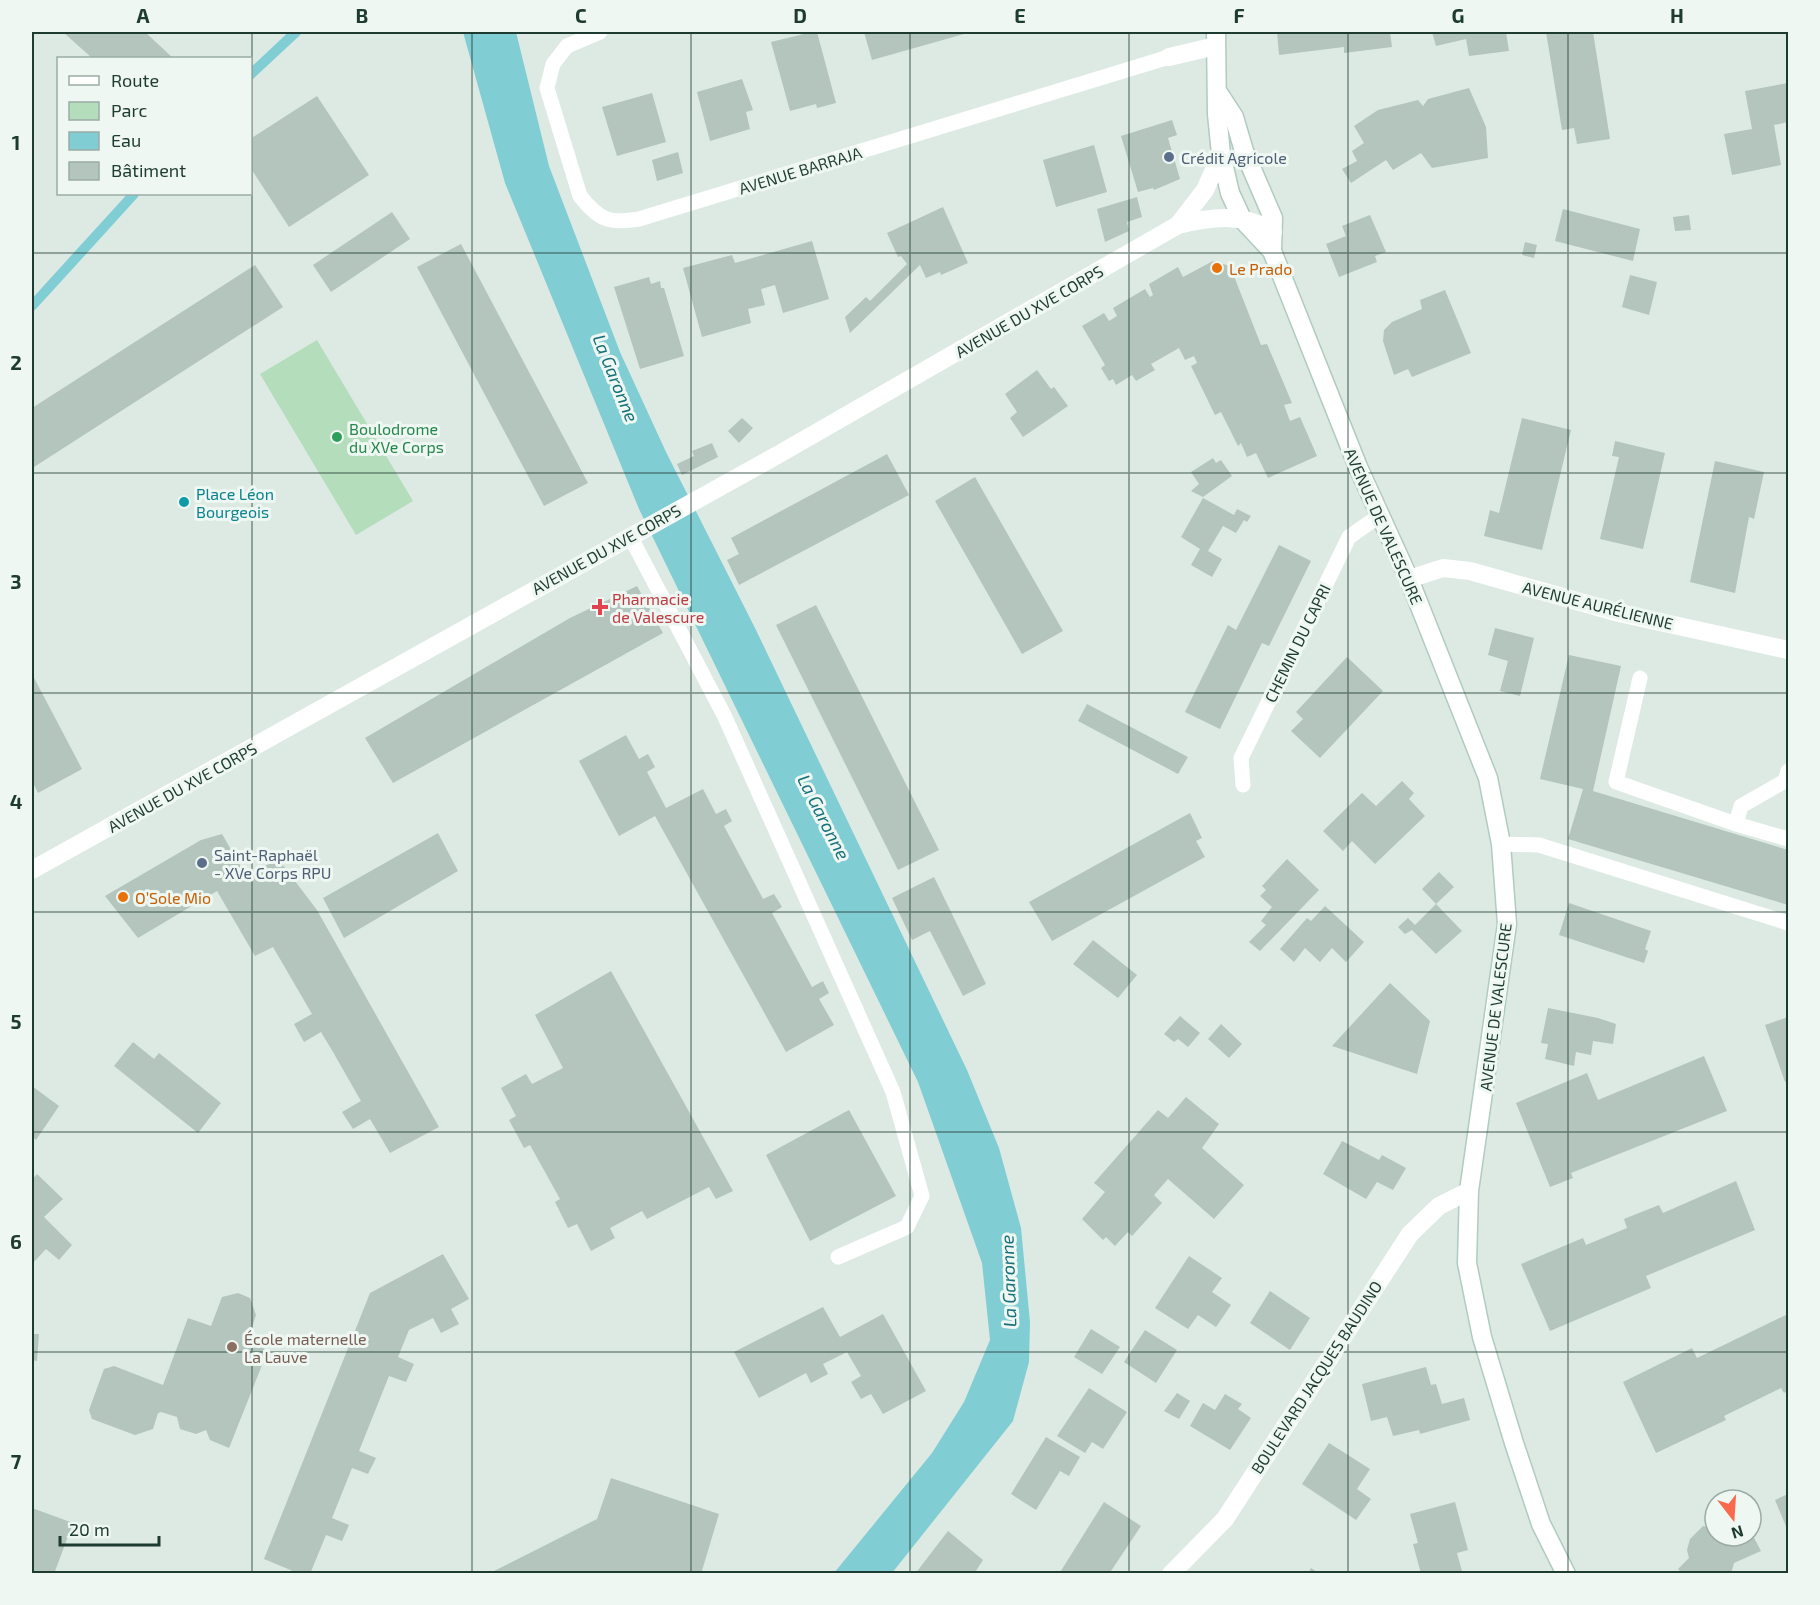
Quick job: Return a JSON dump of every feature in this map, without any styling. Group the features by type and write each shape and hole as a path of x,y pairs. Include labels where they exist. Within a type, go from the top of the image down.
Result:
{"street":[{"name":"AVENUE BARRAJA","path":"1169,57 1216,39"},
{"name":"AVENUE DE VALESCURE","path":"1216,39 1216,89 1221,154 1230,193 1242,219 1272,251 1379,516 1409,579 1488,778 1501,844 1507,924 1469,1191 1467,1263 1482,1337 1542,1524 1566,1574"},
{"name":"AVENUE DE VALESCURE","path":"1216,89 1234,117 1244,151 1273,218 1272,251"},
{"name":"AVENUE DU XVE CORPS","path":"1178,225 1205,190 1221,154"},
{"name":"AVENUE DU XVE CORPS","path":"32,870 694,501 1178,225 1200,219 1242,219 1260,223 1273,232"},
{"name":"AVENUE AURÉLIENNE","path":"1409,579 1443,568 1470,571 1619,613 1788,650"},
{"name":"BOULEVARD JACQUES BAUDINO","path":"1171,1574 1225,1519 1410,1234 1439,1206 1469,1191"}],"lane":[{"name":"AVENUE BARRAJA","path":"600,32 567,46 553,64 547,88 580,196 591,210 604,219 618,222 639,219 1169,57"},
{"name":"CHEMIN DU CAPRI","path":"1243,785 1241,758 1348,537 1379,516"},
{"path":"637,532 724,715 893,1092 922,1196 907,1227 838,1257"},
{"path":"1640,678 1616,782 1736,824 1788,838"},
{"path":"1736,824 1741,806 1787,776"},
{"path":"1501,844 1539,845 1788,922"}],"green space":[{"name":"Boulodrome du XVe Corps","path":"317,340 413,501 356,535 260,374"}],"water":[{"name":"La Garonne","path":"463,32 516,32 549,166 620,352 666,452 755,628 967,1070 999,1148 1021,1228 1030,1322 1029,1362 1013,1421 892,1573 834,1573 932,1453 964,1402 990,1340 982,1263 918,1082 639,509 505,183"}],"building":[{"path":"63,32 145,32 172,57 91,57"},
{"path":"817,32 836,103 817,108 816,104 790,111 771,42"},
{"path":"864,32 971,32 872,60"},
{"path":"1277,32 1390,32 1392,47 1344,53 1344,47 1279,55"},
{"path":"1432,32 1506,32 1509,51 1469,56 1466,39 1436,46"},
{"path":"1546,32 1593,32 1610,139 1577,144 1574,128 1562,130"},
{"path":"742,79 753,110 746,112 750,129 710,141 697,92"},
{"path":"1788,83 1788,122 1774,125 1781,165 1732,175 1724,134 1752,129 1745,91"},
{"path":"1469,88 1486,127 1488,158 1432,168 1421,153 1393,170 1386,160 1351,183 1342,169 1357,161 1352,151 1364,143 1354,126 1378,110 1418,100 1423,106 1428,99"},
{"path":"652,93 666,142 617,156 602,107"},
{"path":"317,96 369,175 289,227 252,170 252,138"},
{"path":"1172,120 1177,135 1168,138 1180,179 1154,190 1153,188 1138,192 1121,136"},
{"path":"1094,145 1107,192 1056,207 1043,160"},
{"path":"678,152 683,173 657,181 652,160"},
{"path":"1137,197 1142,217 1127,222 1129,231 1105,242 1097,209"},
{"path":"943,207 968,263 941,275 940,272 926,278 920,265 850,333 845,317 866,297 870,301 907,264 901,256 898,257 887,233"},
{"path":"1563,209 1640,229 1633,261 1555,241"},
{"path":"392,212 410,239 331,292 313,265"},
{"path":"1370,215 1386,252 1375,256 1377,262 1339,277 1326,244 1346,236 1342,226"},
{"path":"1689,215 1691,230 1675,231 1673,217"},
{"path":"812,241 829,299 783,313 775,285 761,289 765,305 748,309 751,323 702,337 683,268 732,255 735,263"},
{"path":"1525,242 1537,245 1534,258 1522,255"},
{"path":"461,244 588,483 544,506 417,267"},
{"path":"1213,261 1230,266 1261,345 1267,344 1292,403 1284,405 1290,421 1300,417 1317,456 1268,478 1256,453 1247,457 1241,443 1238,446 1221,412 1215,415 1191,366 1197,363 1194,356 1185,360 1179,348 1151,364 1155,370 1136,381 1132,375 1116,385 1113,379 1109,381 1101,368 1105,365 1082,326 1104,313 1109,321 1117,316 1113,308 1145,289 1150,297 1153,295 1149,284 1178,267 1183,277"},
{"path":"255,265 283,307 34,467 32,463 32,408"},
{"path":"1630,275 1657,282 1649,315 1622,307"},
{"path":"649,277 651,284 660,281 661,288 664,288 684,356 640,369 614,287"},
{"path":"1445,290 1471,353 1412,377 1408,369 1394,375 1383,341 1384,330 1392,322 1422,309 1420,300"},
{"path":"1037,370 1068,406 1023,437 1010,418 1017,412 1005,394"},
{"path":"742,418 753,428 739,443 728,431"},
{"path":"1522,418 1571,430 1542,550 1484,536 1490,510 1499,513"},
{"path":"1615,441 1665,453 1643,549 1600,539 1619,457 1612,456"},
{"path":"712,443 718,457 682,475 677,464 694,456 692,451"},
{"path":"887,454 909,495 739,585 727,560 739,554 731,538"},
{"path":"1213,458 1216,463 1221,460 1232,476 1203,497 1191,491 1199,484 1191,472"},
{"path":"1715,461 1764,472 1754,519 1749,517 1735,593 1690,582"},
{"path":"975,477 1063,631 1022,654 935,501"},
{"path":"1203,498 1234,515 1237,509 1251,516 1247,522 1244,520 1236,533 1223,526 1208,551 1222,559 1212,577 1191,565 1200,549 1181,537"},
{"path":"1279,545 1311,561 1269,646 1262,643 1220,729 1185,712 1228,625 1236,630"},
{"path":"637,586 663,633 393,783 365,738 570,618"},
{"path":"816,605 939,850 898,870 776,625"},
{"path":"1495,628 1534,638 1520,696 1500,691 1508,661 1488,655"},
{"path":"1569,655 1621,666 1593,791 1788,850 1788,905 1568,839 1583,789 1540,779"},
{"path":"1347,657 1383,691 1320,758 1291,731 1303,719 1296,712"},
{"path":"32,674 82,769 38,793 32,781"},
{"path":"1087,704 1188,757 1178,774 1078,721"},
{"path":"626,735 639,759 648,754 655,767 647,772 666,808 703,789 716,814 726,809 732,821 724,826 763,899 774,894 782,907 772,913 812,987 823,981 829,993 819,999 834,1025 786,1052 655,816 619,836 579,761"},
{"path":"1402,781 1414,793 1409,799 1425,816 1375,864 1352,841 1343,851 1323,831 1362,793 1376,806"},
{"path":"1190,813 1202,838 1196,841 1205,857 1052,941 1029,902"},
{"path":"438,833 458,871 344,938 323,898"},
{"path":"222,834 245,874 279,860 317,910 439,1127 390,1153 370,1119 353,1129 342,1112 361,1101 321,1032 304,1042 294,1024 312,1014 273,947 255,956 217,891 138,938 105,896 201,840"},
{"path":"1287,859 1319,890 1260,951 1249,942 1266,925 1261,921 1272,907 1260,896 1266,890 1262,886"},
{"path":"1439,872 1454,887 1436,904 1422,889"},
{"path":"934,877 986,984 963,996 930,931 912,940 892,898"},
{"path":"1569,903 1651,931 1645,949 1648,951 1644,963 1559,935"},
{"path":"1436,904 1462,931 1436,954 1412,930 1405,934 1398,927 1408,918 1415,925"},
{"path":"1325,906 1364,942 1346,962 1332,948 1320,962 1305,948 1294,962 1280,949 1307,918 1311,921"},
{"path":"1093,940 1137,975 1118,998 1073,964"},
{"path":"611,971 733,1191 716,1199 709,1187 647,1219 642,1211 610,1228 615,1238 591,1251 577,1224 568,1228 555,1202 560,1199 530,1145 524,1148 509,1120 516,1116 501,1088 526,1074 532,1084 563,1068 535,1015"},
{"path":"1390,983 1430,1021 1417,1074 1332,1046"},
{"path":"1548,1008 1616,1024 1613,1044 1593,1041 1591,1055 1576,1052 1574,1066 1545,1059 1548,1044 1541,1043"},
{"path":"1180,1016 1200,1033 1188,1047 1178,1039 1174,1042 1164,1034"},
{"path":"1788,1017 1788,1080 1785,1082 1765,1025"},
{"path":"1221,1024 1242,1044 1229,1058 1208,1039"},
{"path":"133,1042 154,1059 159,1053 221,1103 198,1133 114,1066"},
{"path":"1704,1056 1727,1111 1571,1173 1573,1178 1550,1187 1516,1103 1587,1073 1598,1100"},
{"path":"32,1086 59,1106 36,1140 32,1136"},
{"path":"1186,1097 1219,1124 1202,1148 1244,1185 1214,1219 1168,1179 1154,1195 1162,1203 1132,1236 1128,1232 1115,1246 1106,1237 1103,1240 1082,1219 1105,1192 1094,1183 1158,1110 1168,1118"},
{"path":"849,1110 896,1196 810,1241 766,1155"},
{"path":"1342,1141 1379,1160 1382,1155 1406,1168 1393,1190 1377,1182 1366,1199 1323,1174"},
{"path":"37,1174 63,1199 44,1217 72,1245 59,1260 46,1249 32,1264 32,1180"},
{"path":"1736,1181 1755,1230 1646,1276 1651,1288 1550,1331 1521,1264 1583,1238 1586,1245 1627,1228 1624,1219 1659,1205 1663,1213"},
{"path":"443,1254 469,1299 451,1309 459,1324 441,1333 433,1318 409,1330 398,1357 414,1364 406,1382 389,1376 359,1451 376,1458 368,1474 352,1468 332,1518 349,1525 342,1541 326,1535 310,1574 300,1574 264,1559 370,1293"},
{"path":"1189,1256 1222,1278 1212,1292 1231,1305 1216,1327 1198,1315 1188,1329 1155,1308"},
{"path":"1270,1291 1310,1318 1290,1350 1250,1323"},
{"path":"238,1293 250,1298 256,1315 247,1342 268,1350 229,1448 210,1440 206,1430 196,1434 180,1429 177,1417 161,1412 158,1413 153,1429 135,1435 92,1419 89,1410 104,1369 114,1366 163,1385 188,1318 211,1326 222,1297"},
{"path":"823,1307 840,1337 883,1314 926,1391 883,1414 871,1394 861,1399 851,1382 861,1376 847,1352 823,1364 828,1374 811,1383 806,1373 759,1398 734,1352"},
{"path":"1788,1314 1788,1391 1784,1393 1781,1388 1724,1416 1726,1420 1656,1453 1623,1382 1692,1348 1697,1358"},
{"path":"1091,1329 1120,1347 1102,1374 1074,1357"},
{"path":"1145,1330 1177,1350 1156,1383 1124,1362"},
{"path":"32,1334 39,1334 37,1361 32,1360"},
{"path":"1426,1367 1431,1385 1436,1384 1442,1404 1464,1398 1470,1420 1420,1434 1419,1430 1393,1436 1387,1417 1371,1421 1362,1384"},
{"path":"1089,1388 1127,1412 1103,1449 1092,1442 1085,1453 1057,1436"},
{"path":"1177,1393 1190,1401 1179,1419 1164,1411"},
{"path":"1225,1394 1242,1404 1238,1409 1251,1418 1230,1450 1190,1426 1203,1403 1215,1410"},
{"path":"1046,1437 1080,1457 1069,1476 1060,1471 1036,1510 1011,1494"},
{"path":"1329,1443 1370,1469 1357,1489 1371,1499 1356,1520 1302,1484"},
{"path":"611,1478 719,1514 701,1574 488,1574 597,1519"},
{"path":"1788,1494 1788,1531 1775,1500"},
{"path":"1104,1502 1141,1526 1109,1574 1059,1574"},
{"path":"1455,1502 1468,1550 1457,1553 1462,1571 1421,1574 1413,1544 1418,1543 1410,1514"},
{"path":"32,1508 73,1523 54,1574 32,1574"},
{"path":"1703,1526 1703,1548 1759,1548 1761,1551 1734,1563 1731,1574 1683,1574 1678,1569 1689,1558 1687,1550 1690,1539"},
{"path":"948,1531 983,1560 974,1574 915,1574"},
{"path":"1311,1568 1320,1574 1308,1574"}],"waterway":[{"path":"252,73 296,32"},
{"path":"32,306 133,195"}],"place":[{"name":"Crédit Agricole","path":"1169,157"},
{"name":"Le Prado","path":"1217,268"},
{"name":"Boulodrome du XVe Corps","path":"337,437"},
{"name":"Place Léon Bourgeois","path":"184,502"},
{"name":"Pharmacie de Valescure","path":"600,607"},
{"name":"Saint-Raphaël - XVe Corps RPU","path":"202,863"},
{"name":"O’Sole Mio","path":"123,897"},
{"name":"École maternelle La Lauve","path":"232,1347"}]}
